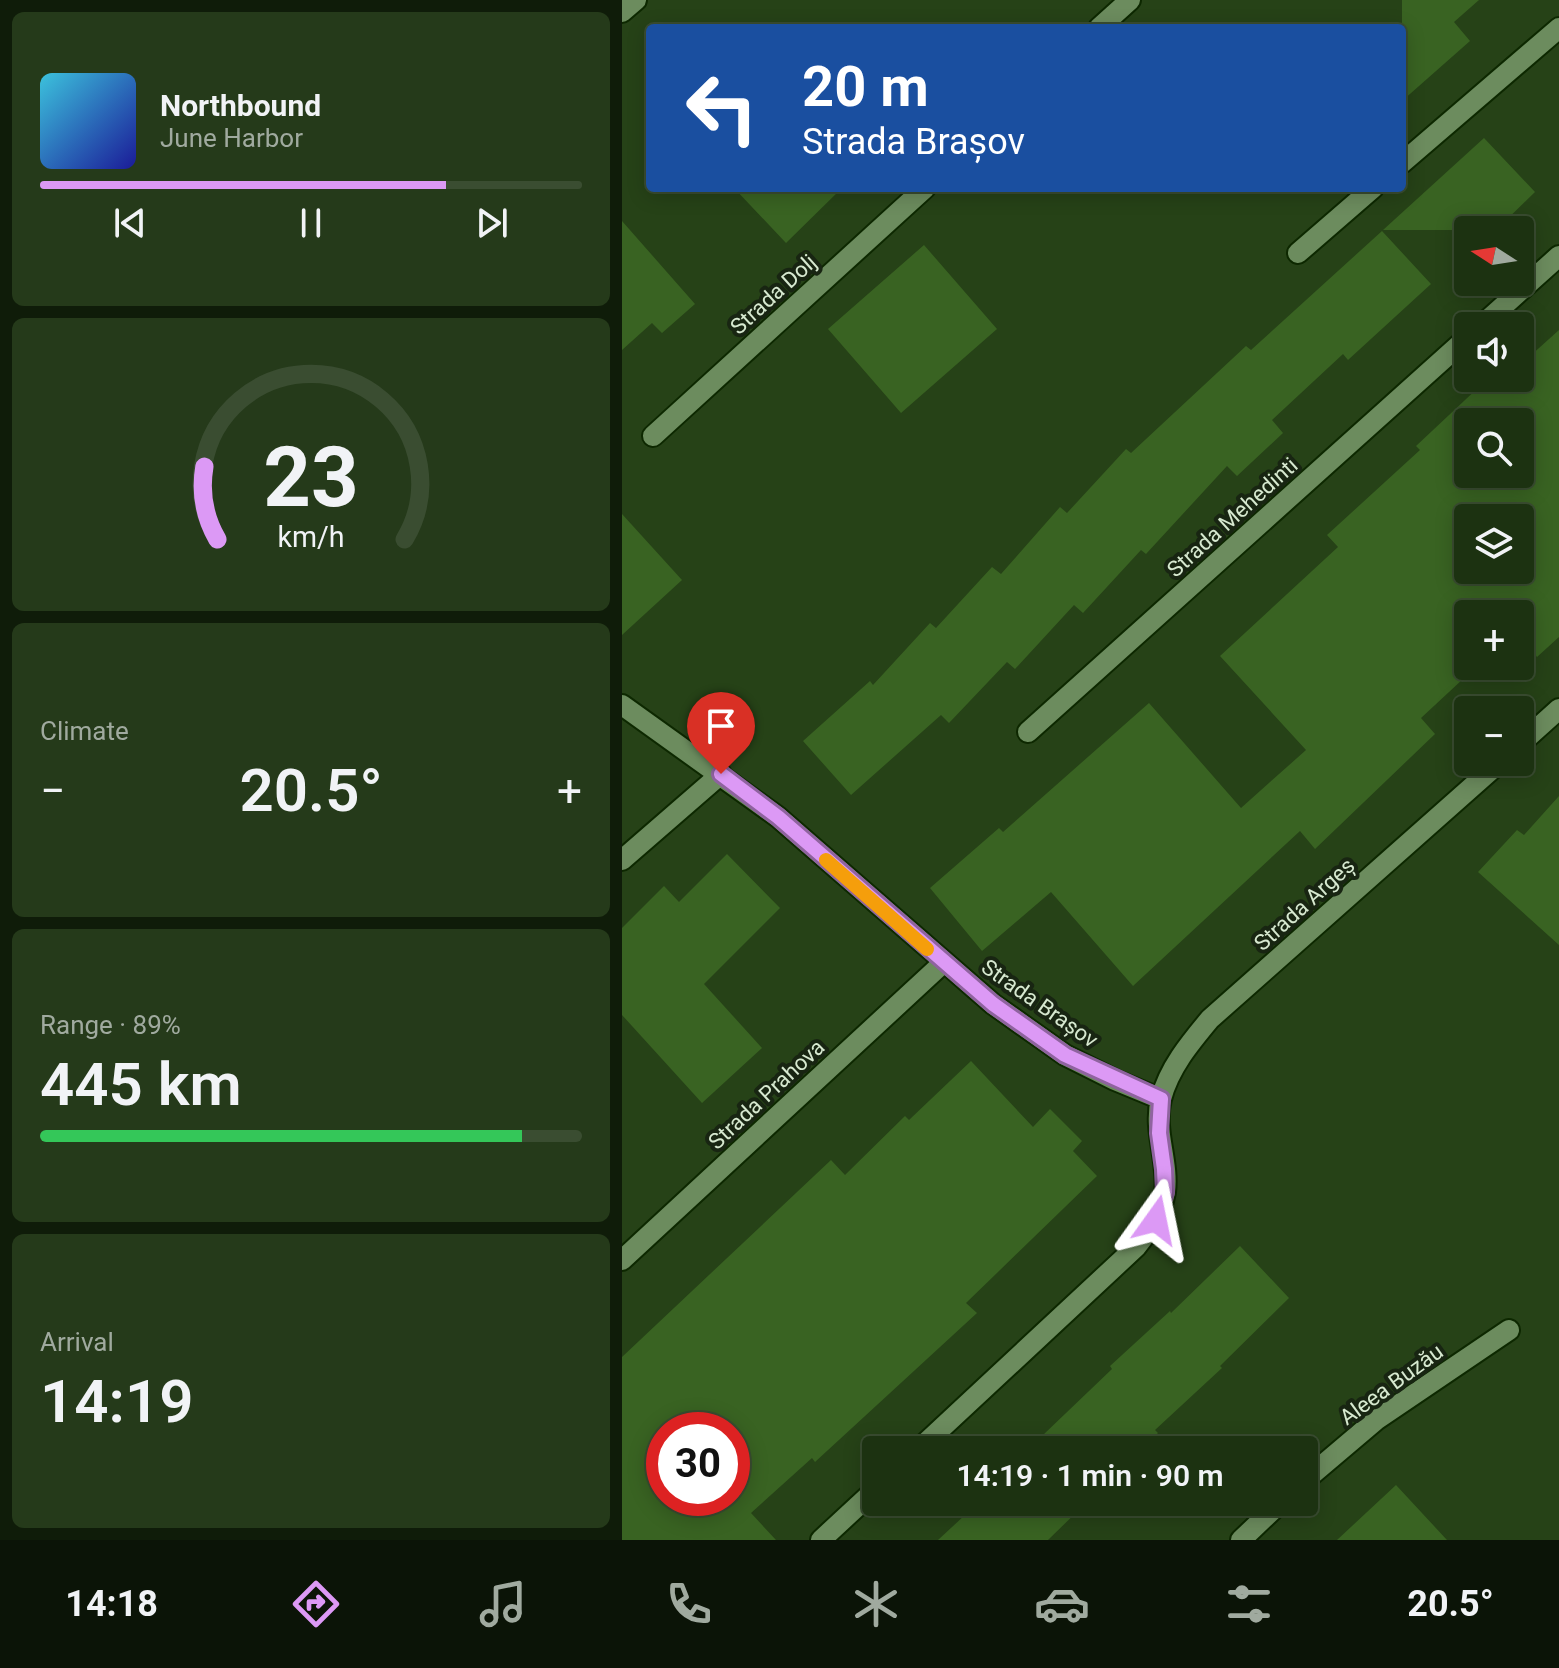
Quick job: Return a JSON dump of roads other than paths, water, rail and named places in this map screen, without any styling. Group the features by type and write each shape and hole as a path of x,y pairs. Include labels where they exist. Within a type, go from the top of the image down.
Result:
{"street":[{"path":"622,12 636,0"},
{"path":"1103,24 1130,0"},
{"path":"1406,160 1559,28"},
{"name":"Strada Dolj","path":"653,436 921,192"},
{"path":"1298,253 1368,192"},
{"path":"1497,312 1559,256"},
{"name":"Strada Mehedinti","path":"1028,732 1454,350"},
{"name":"Strada Brașov","path":"622,705 778,817 993,1004 1065,1055 1161,1099"},
{"path":"1534,731 1559,709"},
{"path":"622,860 721,774"},
{"name":"Strada Argeș","path":"1161,1099 1176,1065 1210,1019 1484,776"},
{"name":"Strada Prahova","path":"622,1260 943,963"},
{"path":"933,1436 1136,1247 1156,1220 1165,1192 1159,1133 1161,1099"},
{"name":"Aleea Buzău","path":"1318,1469 1376,1420 1509,1330"},
{"path":"821,1540 862,1502"},
{"path":"1241,1540 1266,1516"}]}
